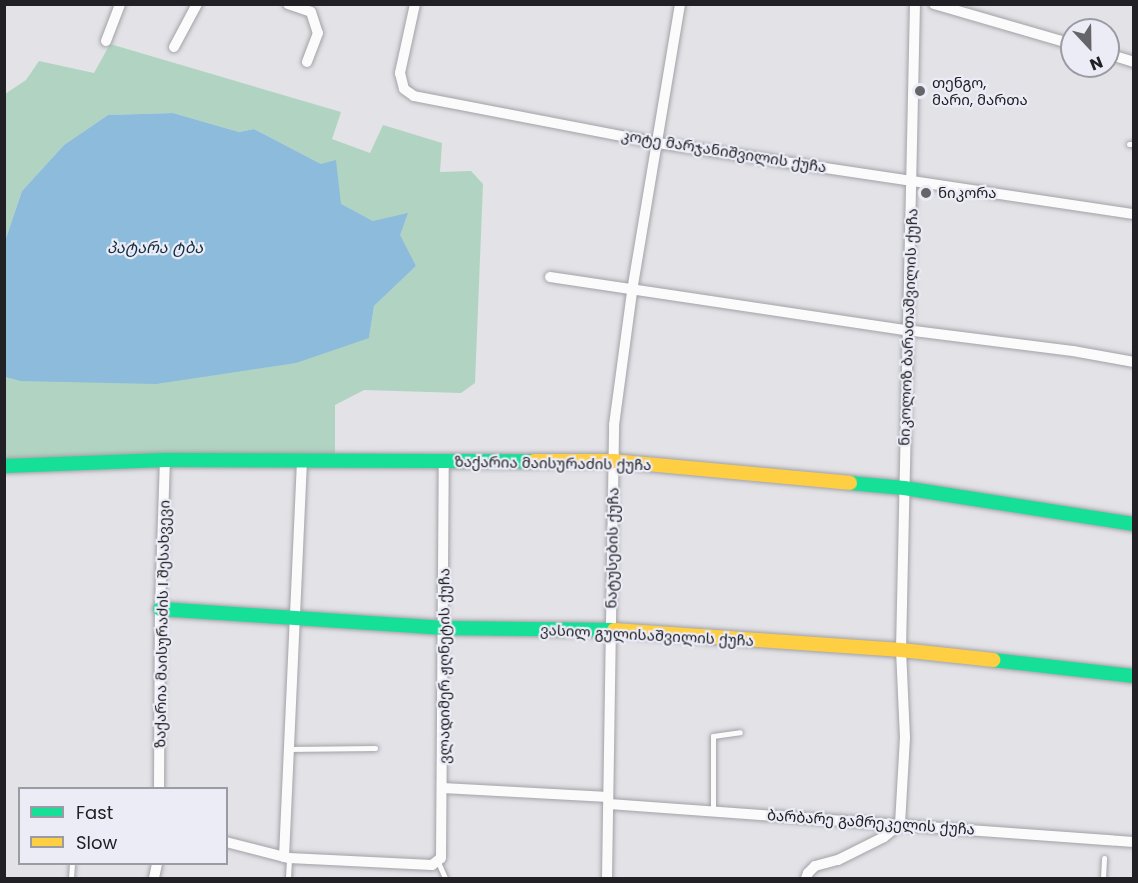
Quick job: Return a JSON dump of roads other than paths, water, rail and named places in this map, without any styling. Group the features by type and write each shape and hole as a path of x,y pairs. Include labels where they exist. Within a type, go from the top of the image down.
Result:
{"street":[{"path":"106,41 120,4"},
{"path":"174,48 197,4"},
{"path":"288,4 313,8 318,33 307,62"},
{"name":"კოტე მარჯანიშვილის ქუჩა","path":"415,4 400,72 404,89 414,96 658,143 1134,214"},
{"name":"ნატუსების ქუჩა","path":"607,879 614,425 632,291 680,4"},
{"name":"ნიკოლოზ ბარათაშვილის ქუჩა","path":"900,824 905,738 901,650 906,330 912,180 915,4"},
{"path":"934,4 1060,41"},
{"path":"550,277 906,330 1073,351 1134,362"},
{"name":"ზაქარია მაისურაძის ქუჩა","path":"4,466 165,460 614,461 904,488 1134,524"},
{"name":"ზაქარია მაისურაძის I შესახვევი","path":"159,787 160,609 165,460"},
{"name":"ვლადიმერ ჟღნეტის ქუჩა","path":"435,864 441,858 443,788 444,461"},
{"path":"287,857 302,462"},
{"name":"ვასილ გულისაშვილის ქუჩა","path":"160,609 445,628 611,630 901,650 1134,676"},
{"name":"ბარბარე გამრეკელის ქუჩა","path":"443,788 1134,842"},
{"path":"806,879 807,873 815,866 838,860 884,837 900,824"},
{"path":"228,842 287,857 435,864"}],"lane":[{"path":"712,810 713,736 720,733 740,732"},
{"path":"290,749 375,748"},
{"path":"287,857 288,879"},
{"path":"1104,858 1104,879"},
{"path":"435,864 445,879"}],"water":[{"name":"პატარა ტბა","path":"173,113 239,132 254,129 321,164 336,160 341,204 373,221 408,213 400,235 416,266 374,306 369,338 296,363 156,384 20,381 5,377 5,241 22,191 64,145 108,115"}],"place":[{"name":"თენგო, მარი, მართა","path":"920,91"},
{"name":"ნიკორა","path":"926,193"}]}
